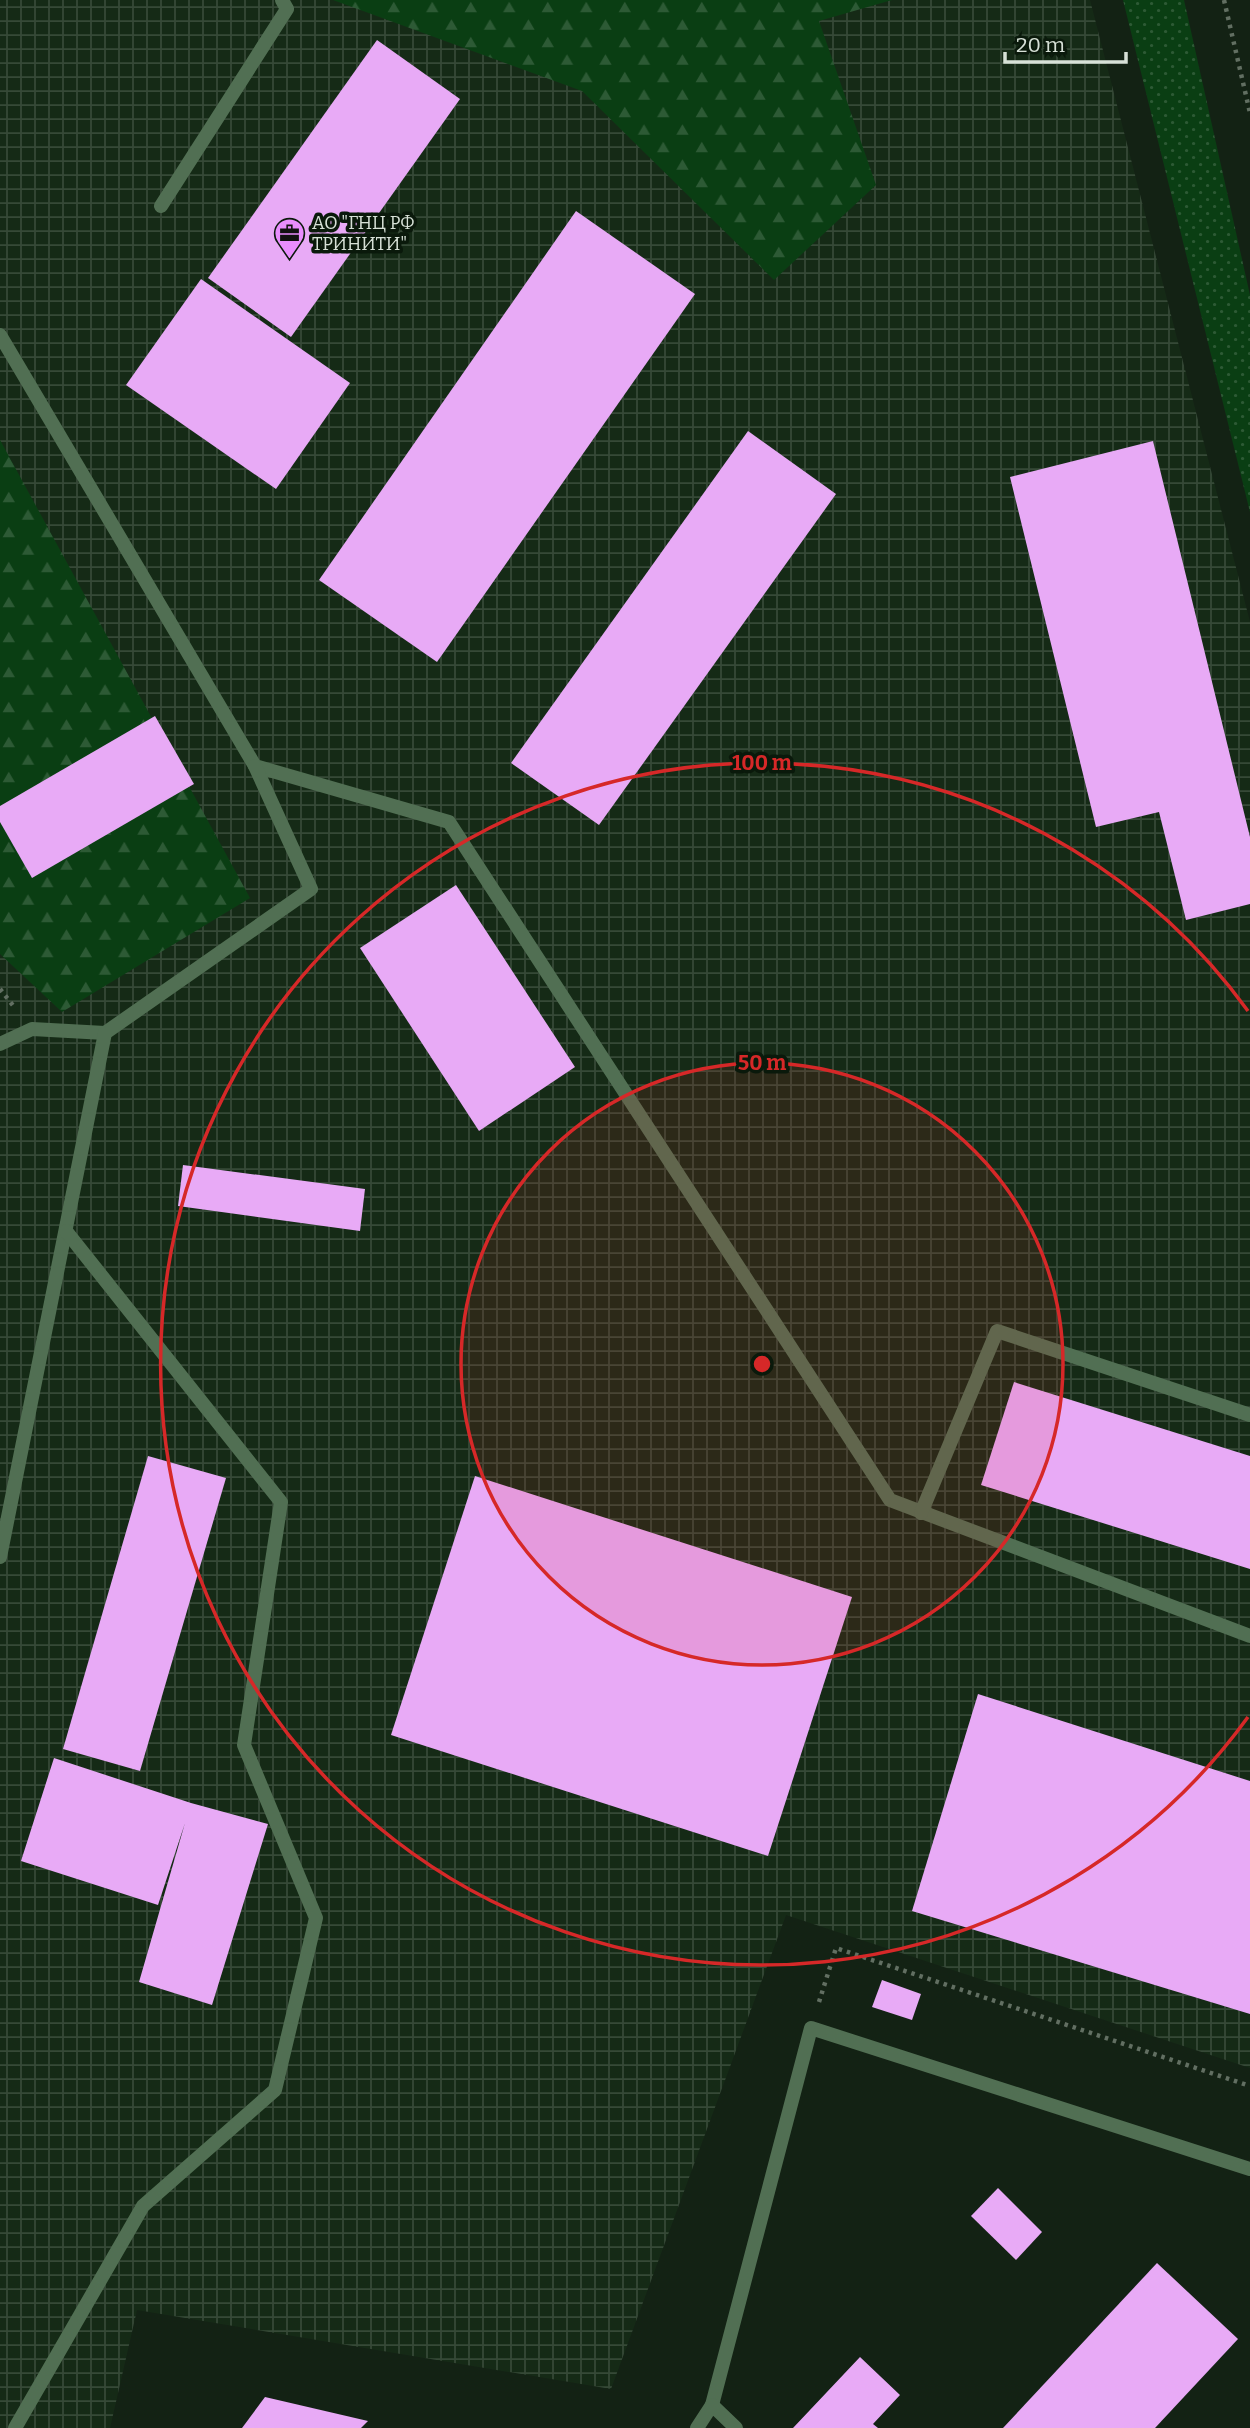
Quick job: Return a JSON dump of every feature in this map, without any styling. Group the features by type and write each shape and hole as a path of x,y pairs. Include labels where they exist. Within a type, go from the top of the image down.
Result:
{"lane":[{"path":"161,206 287,9 282,0"},
{"path":"0,335 255,766 311,889 105,1032 32,1029 0,1044"},
{"path":"255,766 449,822 890,1500 1250,1636"},
{"path":"0,1557 105,1032"},
{"path":"15,2428 143,2206 275,2090 316,1918 244,1745 281,1502 66,1231"},
{"path":"921,1513 998,1331 1250,1415"},
{"path":"697,2428 712,2405 811,2028 1250,2169"},
{"path":"712,2405 736,2428"}],"path":[{"path":"1224,0 1250,113"},
{"path":"811,2028 836,1948 1250,2086"}],"shaded area":[{"path":"0,0 1090,0 1250,622 1250,2068 786,1915 611,2389 137,2310 110,2428 0,2428"}],"green space":[{"path":"333,0 892,0 819,21 876,185 774,280 582,91"},
{"path":"1123,0 1184,0 1250,295 1250,512"},
{"path":"0,440 250,898 62,1012 0,954"}],"building":[{"path":"377,40 460,99 291,337 208,278"},
{"path":"576,211 695,294 437,662 319,580"},
{"path":"201,279 350,383 276,489 126,385"},
{"path":"748,431 836,494 599,825 511,763"},
{"path":"1153,441 1250,837 1250,904 1186,920 1159,812 1096,827 1010,477"},
{"path":"155,716 194,784 32,878 0,822 0,806"},
{"path":"456,885 575,1067 479,1131 360,948"},
{"path":"183,1165 365,1189 360,1231 178,1206"},
{"path":"1014,1382 1250,1456 1250,1569 981,1485"},
{"path":"148,1456 226,1478 140,1771 63,1749"},
{"path":"475,1476 852,1597 768,1856 391,1735"},
{"path":"978,1694 1250,1781 1250,2014 912,1911"},
{"path":"54,1758 191,1803 268,1824 212,2005 139,1982 185,1823 158,1905 21,1861"},
{"path":"882,1980 921,1994 912,2020 872,2007"},
{"path":"998,2188 1042,2232 1016,2260 971,2216"},
{"path":"1157,2263 1238,2339 1155,2428 1003,2428"},
{"path":"860,2357 900,2395 873,2424 878,2428 793,2428"},
{"path":"265,2397 368,2421 361,2428 242,2428"}],"place":[{"name":"АО \"ГНЦ РФ ТРИНИТИ\"","path":"289,260"}]}
